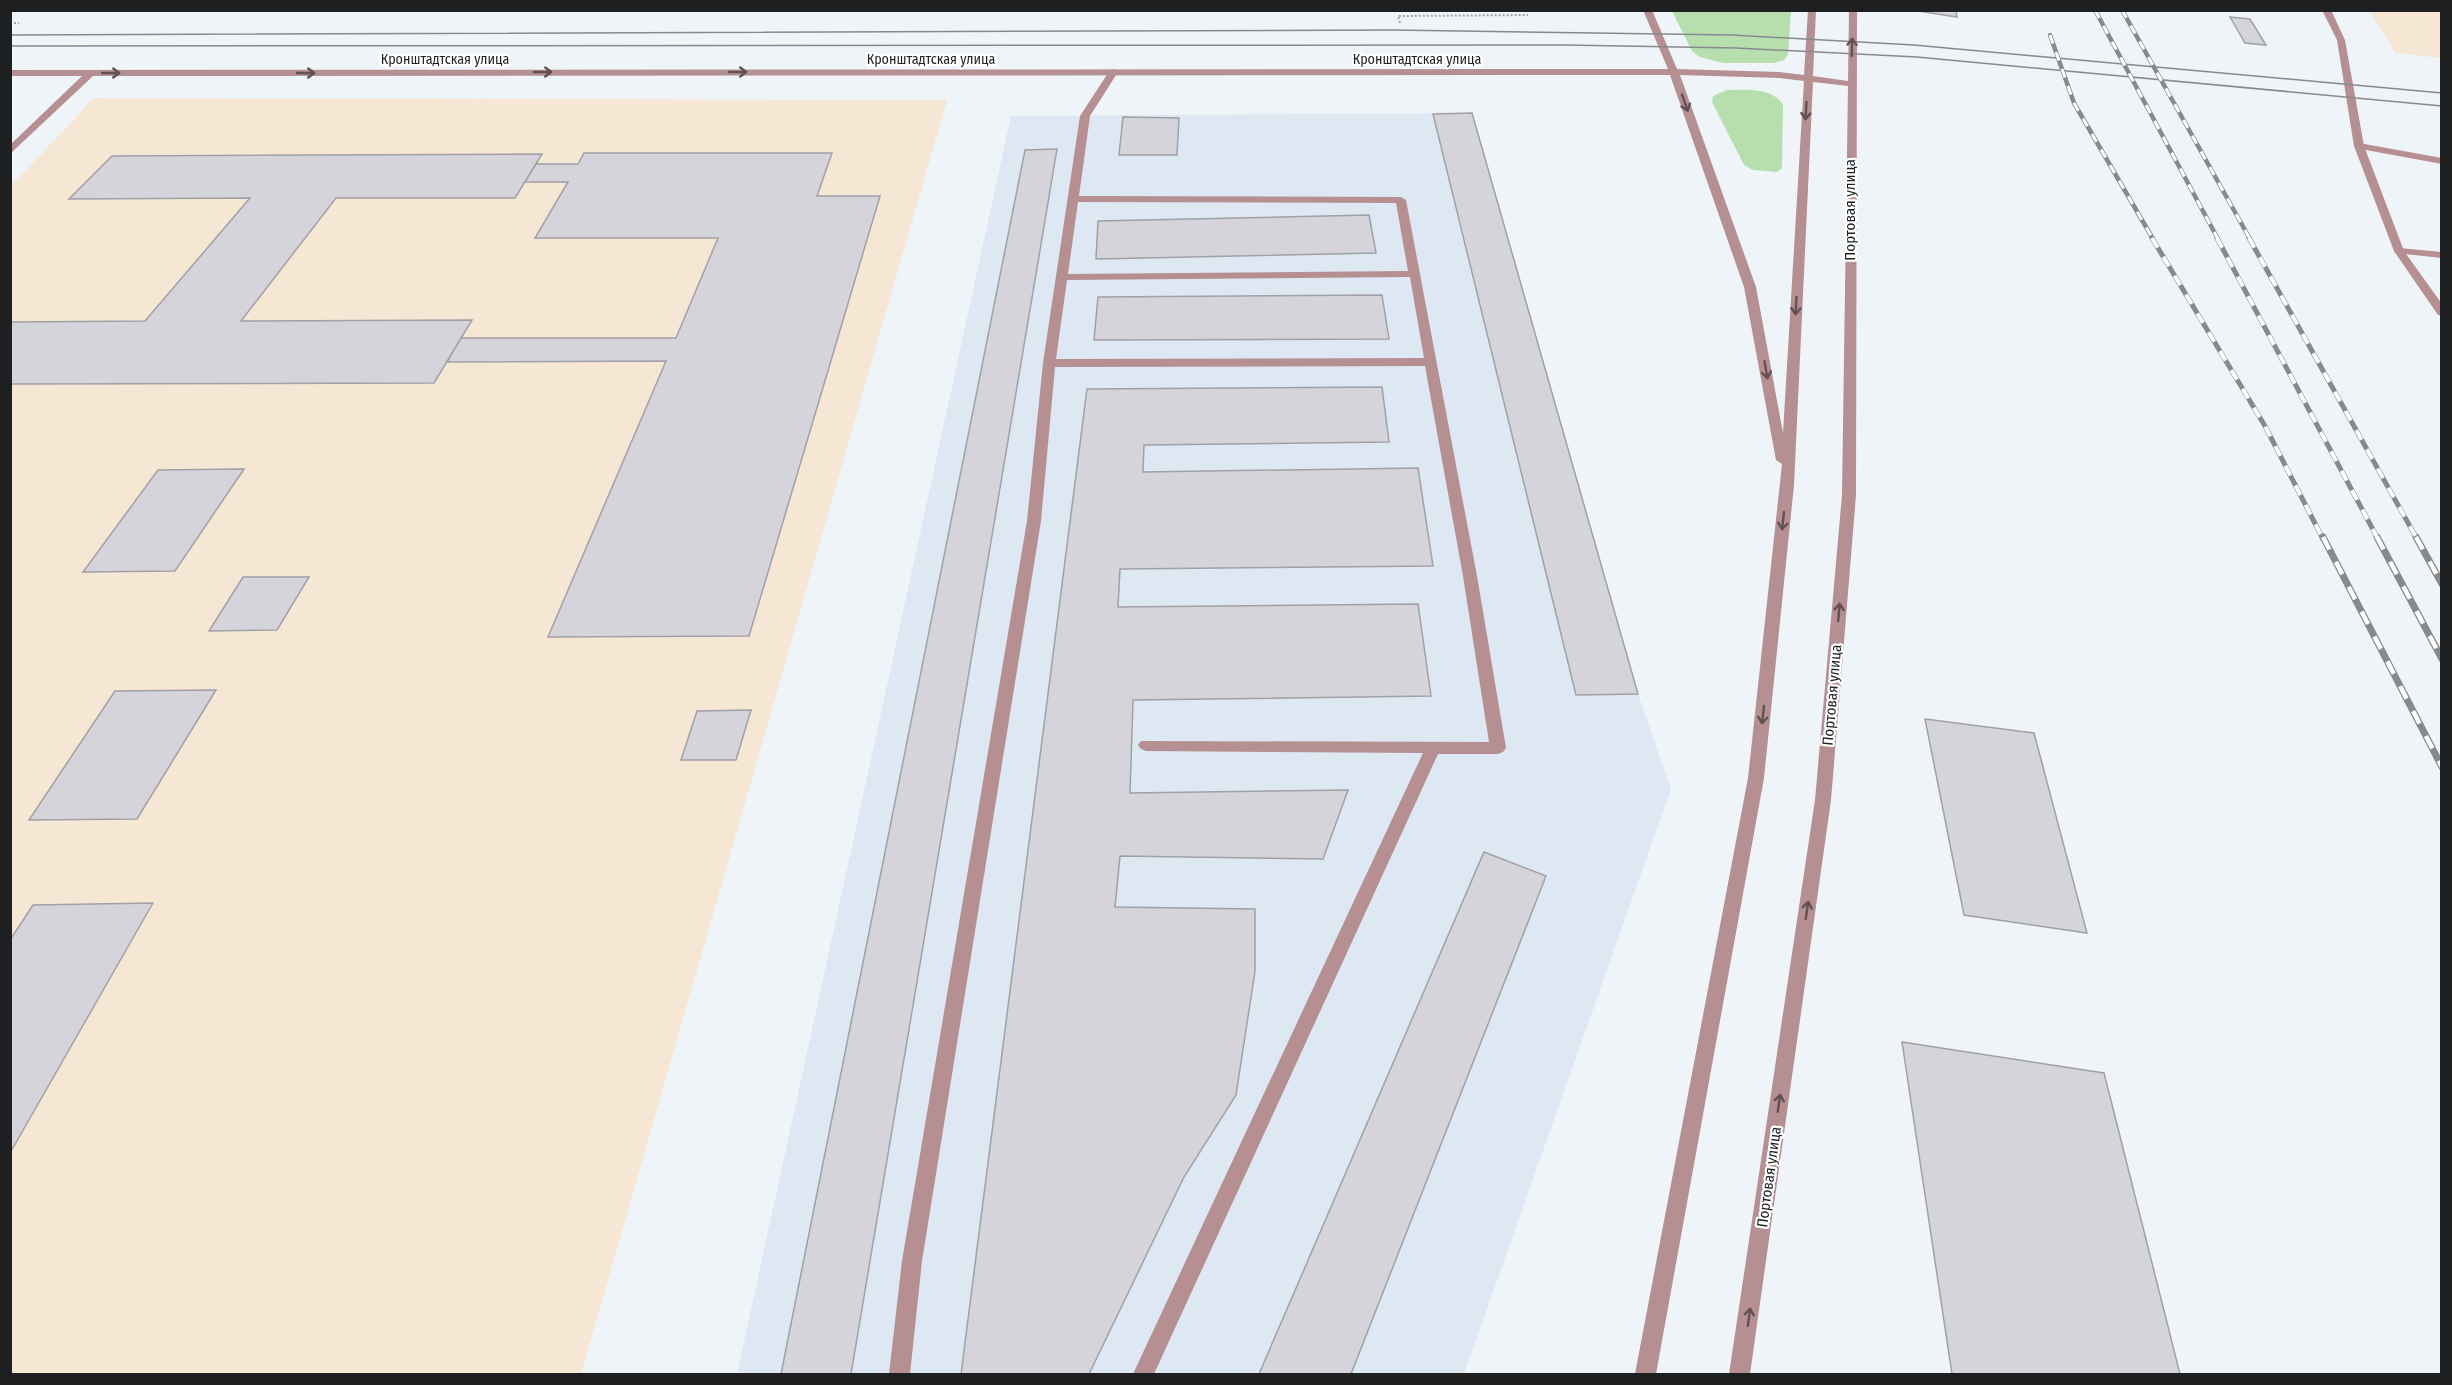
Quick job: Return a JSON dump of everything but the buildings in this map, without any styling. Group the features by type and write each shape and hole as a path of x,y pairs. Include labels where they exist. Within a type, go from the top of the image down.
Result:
{"street":[{"path":"1647,10 1674,72 1750,286 1787,485"},
{"path":"1646,1374 1756,778 1787,485 1812,10"},
{"name":"Портовая улица","path":"1740,1374 1823,800 1847,519 1853,10"},
{"path":"2326,10 2341,40 2359,146 2399,251 2442,313"},
{"path":"899,1374 912,1261 1035,521 1049,363 1084,116 1113,72"},
{"name":"Кронштадтская улица","path":"10,73 1674,72 1741,73 1851,84"},
{"path":"10,151 90,73"},
{"path":"2359,146 2442,161"},
{"path":"1074,199 1401,200 1498,748 1146,745"},
{"path":"2399,251 2442,255"},
{"path":"1061,277 1415,274"},
{"path":"1049,363 1431,362"},
{"path":"1143,1374 1433,748"}],"path":[{"path":"1400,23 1398,16 1528,15"},
{"path":"10,23 19,24"}],"shaded area":[{"path":"2369,11 2441,11 2441,58 2396,53"},
{"path":"94,98 947,100 581,1374 11,1374 10,187"},
{"path":"1472,113 1638,694 1671,789 1464,1374 737,1374 1011,116"}],"green space":[{"path":"1672,11 1791,11 1788,55 1784,60 1775,63 1723,63 1700,57 1692,51"},
{"path":"1727,90 1766,92 1773,95 1783,105 1782,168 1777,172 1753,170 1744,165 1712,102 1713,96"}],"tram line":[{"path":"10,35 1393,30 1732,35 1914,45 2442,93"},
{"path":"10,46 1565,45 1736,48 1917,57 2442,106"}],"railway":[{"path":"2095,10 2218,239"},
{"path":"2122,10 2250,239"},
{"path":"2050,35 2074,103 2153,239"},
{"path":"2152,238 2265,426 2323,539"},
{"path":"2217,238 2378,539"},
{"path":"2249,238 2417,539"},
{"path":"2323,537 2442,767"},
{"path":"2377,537 2442,659"},
{"path":"2416,537 2442,584"}]}
